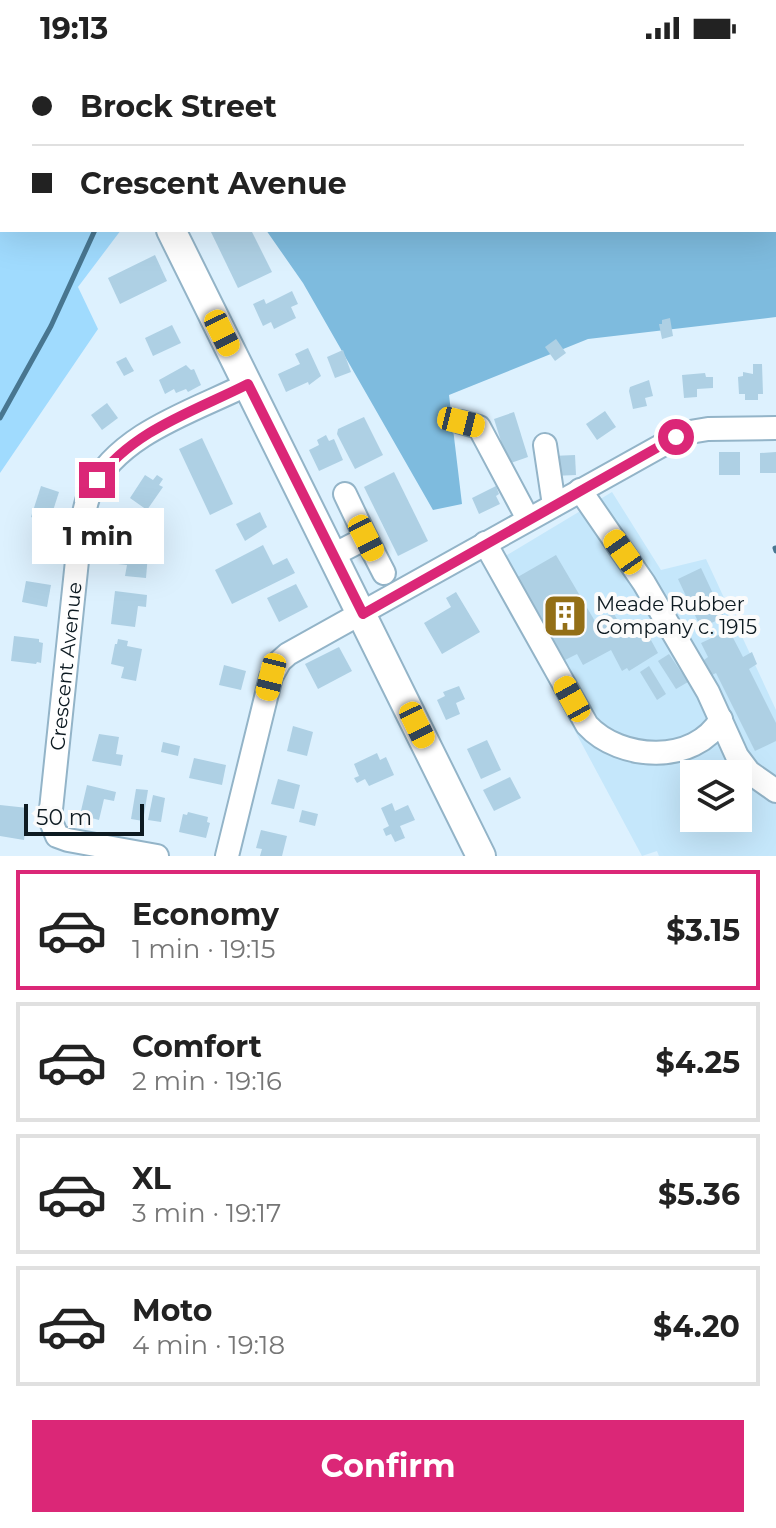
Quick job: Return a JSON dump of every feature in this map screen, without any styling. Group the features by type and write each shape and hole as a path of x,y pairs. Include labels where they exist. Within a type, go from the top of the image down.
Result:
{"main road":[{"path":"172,232 481,856"}],"street":[{"name":"Crescent Avenue","path":"157,856 68,840 57,836 50,819 80,532 92,488 118,455 147,434 248,384"},
{"path":"461,422 479,427 528,519"},
{"path":"227,856 275,668 295,649 363,614 684,433 708,429 776,428"},
{"path":"545,445 554,505"},
{"path":"580,490 644,583 708,692 742,765 776,791"},
{"path":"345,494 384,573"},
{"path":"333,555 366,538"},
{"path":"485,543 587,725 595,734 646,753 661,753 694,745 709,736 721,719"}],"shaded area":[{"path":"0,232 119,232 78,287 98,329 0,473"},
{"path":"267,232 776,232 776,317 588,339 449,395 462,504 433,510 303,283"},
{"path":"612,492 661,570 706,559 776,710 776,856 659,856 657,851 642,856 487,567"}],"building":[{"path":"211,232 252,232 272,272 238,288"},
{"path":"155,255 167,281 120,304 108,278"},
{"path":"292,291 298,304 291,307 296,318 274,329 271,322 263,326 253,304 264,299 266,304"},
{"path":"670,318 673,336 662,339 659,324"},
{"path":"172,325 181,343 153,356 145,338"},
{"path":"556,339 566,353 555,361 545,347"},
{"path":"308,348 321,376 309,385 308,382 286,392 278,374 300,364 295,354"},
{"path":"343,350 351,372 335,378 327,357"},
{"path":"126,357 134,371 124,376 116,362"},
{"path":"753,364 762,364 763,394 758,394 758,400 745,400 745,394 739,394 738,377 743,376 743,372 753,374"},
{"path":"186,365 194,369 201,385 188,392 186,389 176,393 174,389 165,394 159,380"},
{"path":"705,373 706,377 713,377 713,388 697,389 697,397 684,398 682,375"},
{"path":"649,380 653,396 645,398 647,406 633,409 630,387"},
{"path":"107,403 118,418 102,430 91,415"},
{"path":"605,411 616,427 597,440 586,424"},
{"path":"514,412 528,457 508,464 494,419"},
{"path":"364,417 383,455 355,469 337,434 338,429"},
{"path":"326,435 329,441 334,439 343,460 319,471 309,450 319,445 317,440"},
{"path":"202,438 233,504 210,515 179,449"},
{"path":"719,452 740,452 740,475 719,475"},
{"path":"776,452 776,473 760,473 760,453"},
{"path":"575,455 576,475 553,476 552,456"},
{"path":"394,472 428,541 398,556 364,487"},
{"path":"145,475 153,480 157,475 163,479 159,485 163,487 147,510 130,498"},
{"path":"41,486 59,492 49,523 31,517"},
{"path":"496,486 500,504 479,514 472,498"},
{"path":"260,512 267,527 245,541 236,524"},
{"path":"130,536 140,537 142,553 148,554 146,578 125,576 127,565 118,564 117,546 121,546 121,539 129,540"},
{"path":"263,545 273,565 287,558 295,573 232,604 215,570"},
{"name":"Meade Rubber Company c. 1915","path":"556,555 596,623 613,612 623,630 640,620 658,653 629,671 627,668 622,671 611,650 583,665 577,654 565,660 516,578"},
{"path":"701,568 724,617 701,628 678,579"},
{"path":"26,581 51,585 47,607 22,602"},
{"path":"296,584 308,607 279,622 267,598"},
{"path":"115,591 147,595 146,607 138,606 135,627 111,624"},
{"path":"456,592 480,632 442,654 424,623 451,607 446,598"},
{"path":"729,630 743,657 752,652 757,664 749,669 776,723 776,741 755,751 716,673 712,675 704,660 708,657 701,643"},
{"path":"14,636 39,639 43,643 41,663 11,661"},
{"path":"118,639 128,641 127,646 142,649 136,681 121,678 124,667 111,664"},
{"path":"339,647 352,671 318,689 305,664"},
{"path":"669,654 688,682 676,689 658,661"},
{"path":"224,665 246,671 241,690 219,685"},
{"path":"649,666 666,694 657,700 640,672"},
{"path":"459,686 465,699 456,703 460,714 446,720 437,700 445,696 443,692"},
{"path":"293,726 313,732 307,756 287,751"},
{"path":"99,734 119,737 116,754 123,755 121,766 92,761"},
{"path":"487,740 501,770 481,779 467,749"},
{"path":"163,742 180,746 178,756 161,752"},
{"path":"377,753 380,760 386,757 394,775 369,786 365,779 357,783 354,778 359,776 354,764"},
{"path":"194,758 226,765 222,785 189,778"},
{"path":"510,777 521,798 494,811 483,790"},
{"path":"278,779 300,785 294,809 271,804"},
{"path":"87,785 116,792 114,801 104,799 99,820 80,815"},
{"path":"136,789 148,790 143,821 131,819"},
{"path":"153,795 165,798 161,822 148,820"},
{"path":"392,803 395,811 408,805 415,820 400,826 405,838 395,842 391,834 386,836 383,829 389,826 381,808"},
{"path":"0,805 28,808 24,840 0,836"},
{"path":"302,810 318,814 315,826 299,822"},
{"path":"188,812 208,817 207,822 210,823 206,838 179,832 183,814 187,815"},
{"path":"261,830 287,836 282,856 260,856 262,849 256,848"}],"waterway":[{"path":"0,418 51,326 94,232"}],"place":[{"name":"Meade Rubber Company c. 1915","path":"565,616"}],"route":[{"path":"97,480 118,455 147,434 248,384 363,614 676,437"}]}
